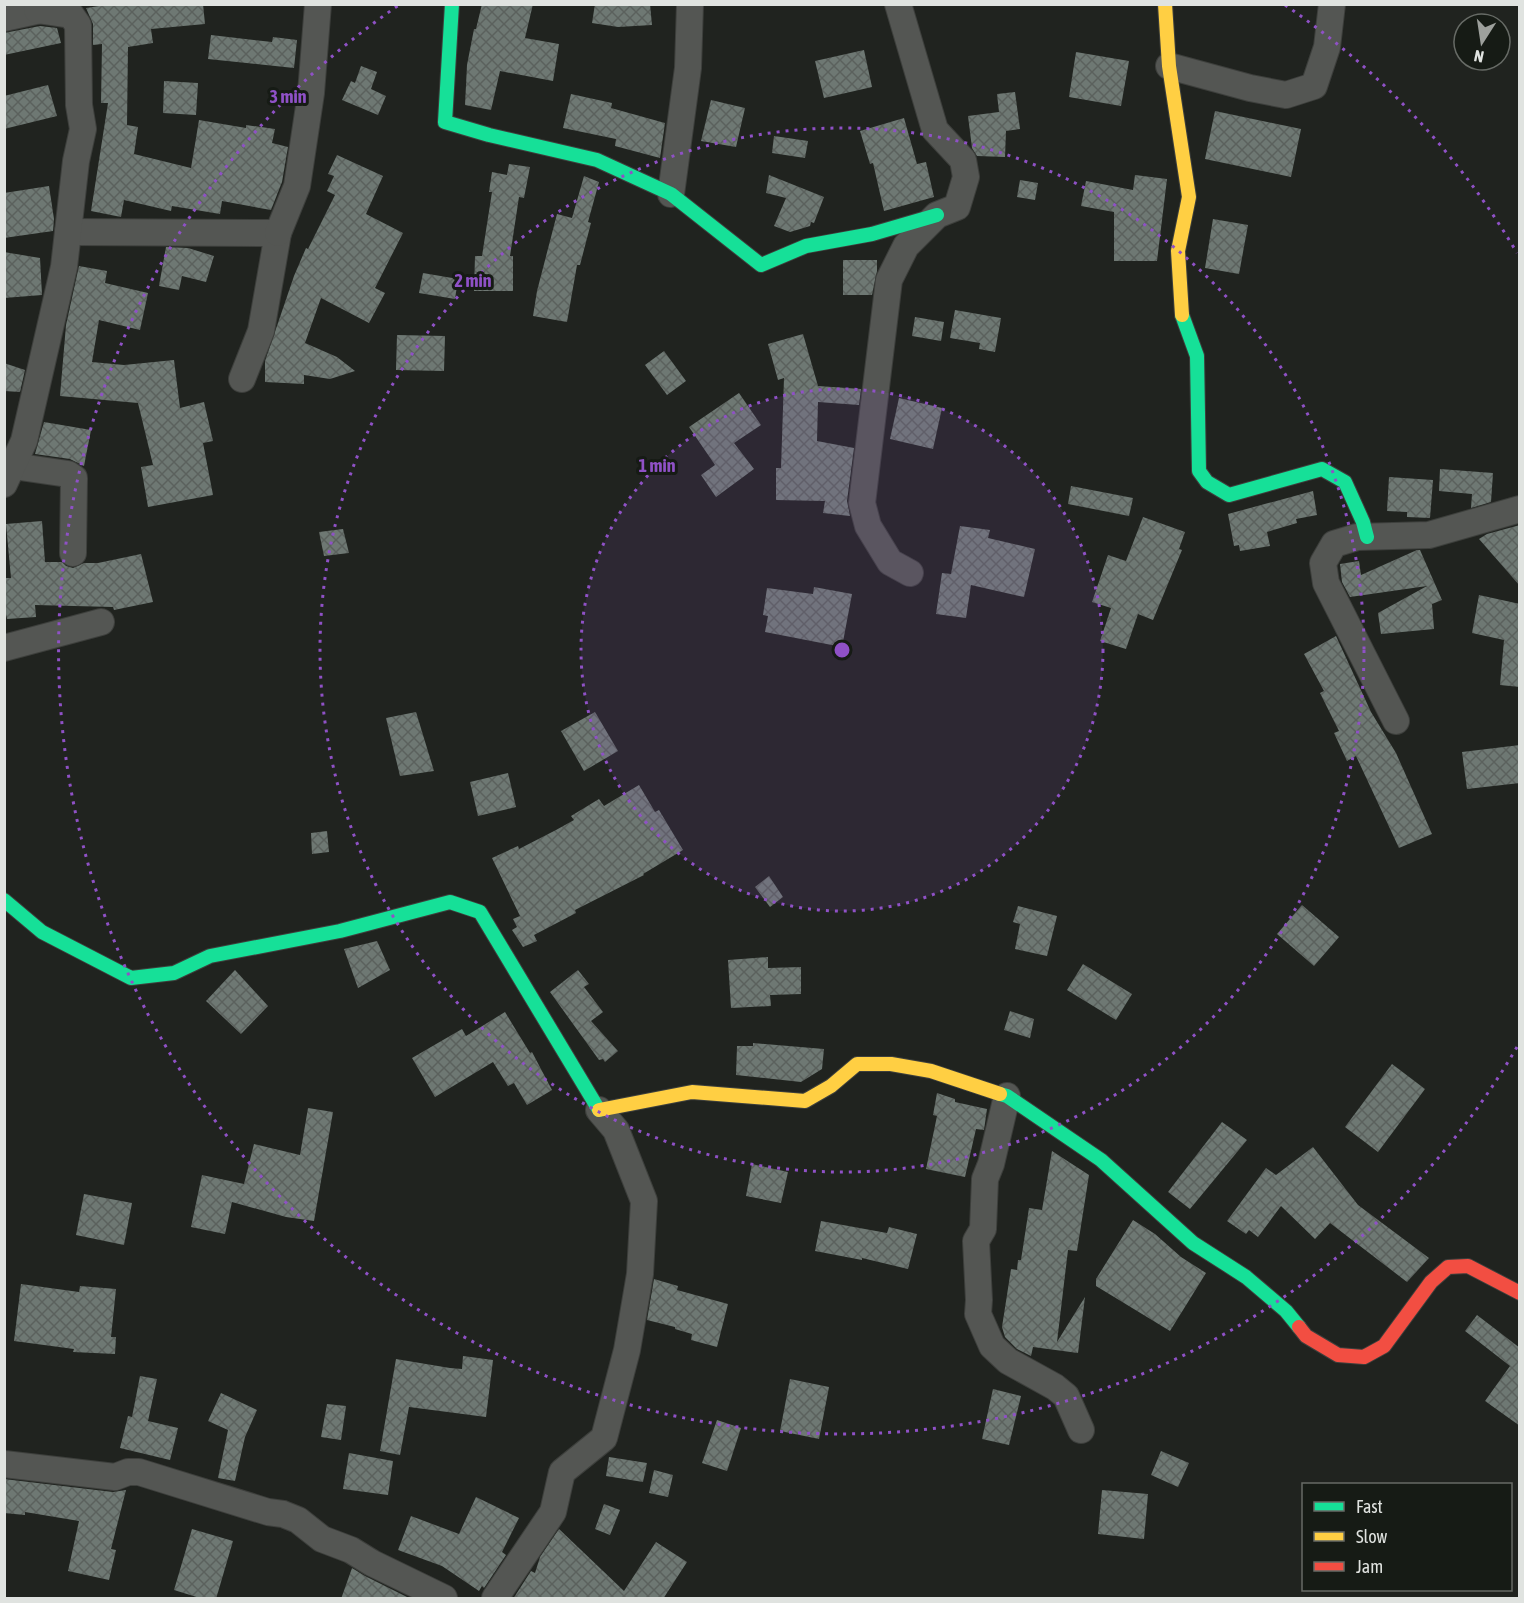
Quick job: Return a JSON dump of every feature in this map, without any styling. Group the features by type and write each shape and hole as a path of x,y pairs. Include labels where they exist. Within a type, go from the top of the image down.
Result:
{"street":[{"path":"4,18 74,4"},
{"path":"242,379 261,331 278,233 297,186 311,93 318,4"},
{"path":"452,4 445,122 489,135 597,160 671,194 761,265 806,246 872,234 957,207 966,177 963,160 935,130 898,4"},
{"path":"671,194 688,68 690,4"},
{"path":"1165,4 1169,66 1189,197 1178,251 1181,313 1197,356 1199,471 1207,482 1229,495 1322,469 1345,482 1363,522 1367,537"},
{"path":"1169,66 1250,88 1286,95 1314,86 1327,46 1332,4"},
{"path":"37,10 71,15 78,24 79,105 83,129 76,161 64,267 24,441 9,475 68,474 75,478 73,553"},
{"path":"910,573 890,562 868,526 862,503 889,280 906,246 937,215"},
{"path":"68,232 278,233"},
{"path":"1396,721 1326,583 1323,563 1334,544 1357,537 1429,535 1520,508"},
{"path":"4,648 101,622"},
{"path":"4,900 42,932 131,978 174,973 210,956 339,931 450,902 480,912 599,1110 616,1130 644,1201 640,1274 627,1350 604,1438 562,1472 553,1512 495,1599"},
{"path":"599,1110 692,1092 805,1101 831,1086 857,1064 891,1064 931,1071 1007,1096 1101,1160 1193,1243 1246,1277 1278,1304 1306,1336 1338,1354 1364,1357 1384,1346 1431,1282 1448,1267 1468,1266 1520,1293"},
{"path":"1007,1096 991,1164 985,1179 983,1228 976,1241 979,1281 978,1314 992,1346 1008,1361 1055,1387 1066,1396 1082,1430"},
{"path":"4,1464 115,1477 129,1472 139,1472 268,1512 283,1514 298,1520 322,1539 351,1550 444,1599"}],"building":[{"path":"112,4 203,4 205,24 151,29 153,43 128,47 127,125 138,127 134,154 191,168 199,120 246,128 246,125 275,129 272,143 288,147 282,182 271,210 222,201 220,214 172,206 171,211 124,200 121,217 91,211 108,103 101,103 102,44 93,45 93,24 86,8"},
{"path":"482,4 533,4 525,38 559,44 553,81 500,71 491,110 465,105 467,65"},
{"path":"595,4 650,4 652,25 618,27 592,23"},
{"path":"40,26 57,28 61,43 4,55 4,33"},
{"path":"211,35 272,42 273,37 297,40 294,68 208,59"},
{"path":"864,50 872,87 824,98 815,61"},
{"path":"1076,52 1129,61 1121,106 1069,97"},
{"path":"361,66 377,72 371,89 386,96 378,115 342,100 351,81 355,83"},
{"path":"164,81 198,83 196,115 163,113"},
{"path":"48,85 57,116 4,129 4,96"},
{"path":"1015,92 1020,129 1006,131 1005,157 977,156 972,148 968,116 999,112 997,94"},
{"path":"571,94 612,103 611,108 665,123 660,158 615,146 616,139 563,128"},
{"path":"711,100 745,108 736,147 701,141"},
{"path":"1215,111 1301,129 1291,177 1205,159"},
{"path":"904,118 917,164 926,162 934,197 884,211 873,163 870,164 860,131"},
{"path":"774,136 808,141 805,158 772,153"},
{"path":"337,155 383,176 366,214 403,233 375,288 385,293 369,323 321,298 305,343 337,357 355,371 330,379 304,375 304,384 265,382 265,361 294,276 306,248 308,249 335,195 327,191 334,176 328,174"},
{"path":"509,164 530,167 524,198 519,197 510,256 513,256 513,291 474,291 475,256 482,256 492,192 489,192 492,172 507,175"},
{"path":"769,175 824,197 814,223 811,222 810,226 790,232 774,226 786,198 766,193"},
{"path":"1135,175 1167,179 1157,261 1114,261 1114,212 1081,206 1086,181 1133,190"},
{"path":"584,176 599,182 580,265 577,265 567,322 533,316 537,291 557,214 572,218"},
{"path":"1020,180 1038,183 1035,200 1017,197"},
{"path":"49,186 54,219 53,231 4,238 4,193"},
{"path":"1213,219 1248,225 1239,274 1205,268"},
{"path":"166,247 188,248 214,256 206,282 182,276 179,290 159,286"},
{"path":"4,252 40,258 42,295 4,298"},
{"path":"843,260 877,260 872,295 843,295"},
{"path":"79,266 107,271 105,283 148,293 140,330 99,320 92,362 124,365 174,360 180,408 204,402 213,441 203,443 213,495 148,507 141,467 153,465 138,403 60,396 66,325"},
{"path":"423,273 458,279 455,299 419,293"},
{"path":"955,310 1001,318 995,352 979,349 980,343 950,338"},
{"path":"915,317 944,322 941,341 912,336"},
{"path":"803,334 818,386 861,389 859,405 818,402 817,441 854,448 847,501 850,516 823,513 825,501 776,500 776,468 781,468 784,378 778,380 768,344"},
{"path":"397,335 445,336 444,371 396,370"},
{"path":"664,351 686,381 667,395 645,365"},
{"path":"4,363 25,370 20,392 4,391"},
{"path":"739,393 761,425 734,443 754,469 716,497 701,475 715,465 689,427"},
{"path":"899,398 942,408 933,449 890,439"},
{"path":"44,422 91,430 84,466 70,459 35,454"},
{"path":"1440,469 1493,473 1491,502 1471,508 1472,494 1439,491"},
{"path":"1389,477 1433,480 1430,518 1407,517 1407,512 1387,511"},
{"path":"1071,486 1133,498 1129,516 1068,504"},
{"path":"1313,491 1317,515 1296,519 1297,523 1267,532 1270,546 1240,551 1239,545 1234,546 1228,514"},
{"path":"1143,517 1185,532 1179,549 1182,550 1153,620 1138,614 1126,649 1100,641 1111,608 1092,602 1108,555 1126,561"},
{"path":"42,521 45,562 62,562 73,568 84,563 98,563 141,554 153,602 114,610 113,607 35,605 36,617 7,619 4,604 4,578 11,578 6,524"},
{"path":"1520,525 1520,586 1479,539 1487,534"},
{"path":"960,526 990,530 988,538 1035,549 1024,597 971,585 966,618 936,614 942,573 951,574"},
{"path":"343,529 349,553 324,556 319,532"},
{"path":"1420,550 1442,600 1432,604 1434,629 1381,634 1378,613 1427,586 1350,597 1342,582 1340,564 1359,561 1361,575"},
{"path":"814,587 852,594 842,647 765,632 768,616 763,615 767,588 813,594"},
{"path":"1479,595 1520,604 1520,687 1500,685 1504,640 1472,633"},
{"path":"1336,636 1371,712 1396,753 1432,834 1399,848 1356,756 1347,761 1334,733 1339,731 1320,693 1324,691 1304,654"},
{"path":"416,712 434,771 400,776 386,718"},
{"path":"595,712 618,751 584,771 561,731"},
{"path":"1520,745 1520,783 1467,789 1462,752"},
{"path":"508,773 516,807 478,816 470,782"},
{"path":"639,785 655,812 659,810 683,850 644,875 575,910 576,913 534,935 537,941 523,947 512,930 517,927 513,919 520,916 492,858 518,846 519,849 556,830 574,820 571,816 599,799 604,806"},
{"path":"327,831 329,852 312,854 311,833"},
{"path":"769,876 783,897 770,907 755,887"},
{"path":"1302,905 1339,937 1314,966 1277,934"},
{"path":"1018,906 1057,916 1047,956 1015,949 1020,924 1013,922"},
{"path":"377,941 390,970 358,988 344,949"},
{"path":"768,957 768,968 801,967 801,994 770,995 771,1006 731,1008 728,960"},
{"path":"1083,964 1132,994 1116,1020 1067,990"},
{"path":"235,970 268,1006 241,1034 206,1001"},
{"path":"578,970 589,984 584,987 603,1012 591,1021 618,1051 605,1062 603,1059 599,1060 550,992"},
{"path":"1010,1011 1034,1019 1030,1038 1004,1030"},
{"path":"505,1012 530,1053 532,1052 552,1090 527,1105 514,1083 508,1086 493,1062 435,1097 412,1058 462,1029 466,1036"},
{"path":"753,1043 824,1049 822,1069 801,1082 736,1075 737,1046 753,1046"},
{"path":"1392,1064 1425,1089 1378,1152 1345,1127"},
{"path":"937,1093 955,1099 955,1102 987,1109 984,1130 976,1129 965,1177 926,1169 937,1116 933,1115"},
{"path":"308,1108 333,1112 314,1221 286,1217 232,1202 225,1234 191,1227 202,1175 244,1184 254,1144 300,1155"},
{"path":"1222,1122 1247,1140 1190,1209 1168,1192"},
{"path":"1313,1147 1358,1205 1429,1258 1407,1282 1330,1223 1315,1239 1281,1206 1258,1237 1249,1230 1246,1234 1227,1221 1266,1168 1276,1175"},
{"path":"1052,1151 1089,1175 1077,1251 1068,1250 1057,1342 1085,1297 1078,1353 1033,1347 1031,1356 1017,1349 1005,1337 1002,1327 1011,1269 1017,1270 1018,1260 1021,1260 1029,1208 1042,1210"},
{"path":"752,1164 788,1172 781,1203 746,1196"},
{"path":"84,1194 132,1203 124,1245 76,1235"},
{"path":"1133,1220 1206,1273 1170,1331 1096,1286 1096,1279"},
{"path":"821,1221 887,1233 889,1227 917,1234 908,1269 862,1258 862,1260 815,1251"},
{"path":"654,1279 678,1286 677,1290 728,1304 717,1347 691,1340 692,1334 675,1329 675,1327 647,1320"},
{"path":"21,1284 79,1292 80,1286 116,1289 111,1337 116,1337 115,1354 73,1352 74,1349 14,1341"},
{"path":"1477,1315 1520,1348 1520,1426 1485,1401 1510,1366 1465,1331"},
{"path":"463,1356 493,1360 486,1417 409,1407 400,1455 380,1451 396,1359 462,1369"},
{"path":"140,1376 157,1379 148,1421 178,1428 170,1460 120,1448 128,1416 132,1417"},
{"path":"790,1379 829,1387 819,1439 780,1431"},
{"path":"993,1389 1021,1396 1009,1445 982,1439"},
{"path":"221,1393 257,1410 245,1437 235,1481 218,1478 228,1430 208,1421"},
{"path":"327,1404 346,1406 341,1440 321,1437"},
{"path":"717,1420 741,1428 727,1471 702,1463"},
{"path":"1161,1451 1189,1463 1178,1487 1151,1475"},
{"path":"349,1453 393,1461 388,1495 343,1489"},
{"path":"609,1457 647,1463 643,1482 606,1476"},
{"path":"654,1470 673,1475 668,1497 649,1493"},
{"path":"4,1479 113,1492 126,1490 111,1549 116,1550 109,1580 68,1571 79,1521 25,1512 25,1515 4,1513"},
{"path":"1102,1490 1148,1494 1144,1539 1098,1534"},
{"path":"476,1497 519,1518 502,1552 506,1555 484,1588 482,1586 479,1591 442,1566 398,1550 411,1516 459,1534"},
{"path":"604,1504 620,1510 610,1535 595,1529"},
{"path":"192,1529 233,1541 216,1599 203,1599 174,1590"},
{"path":"559,1529 624,1591 656,1542 687,1562 663,1599 513,1599 531,1571 535,1573 540,1557"},
{"path":"352,1568 365,1576 411,1599 341,1599"}],"traffic: fast":[{"path":"452,4 445,122 489,135 597,160 671,194 761,265 806,246 872,234 937,215"},
{"path":"1182,315 1197,356 1199,471 1207,482 1229,495 1322,469 1345,482 1363,522 1367,537"},
{"path":"4,900 42,932 131,978 174,973 210,956 340,931 450,902 480,912 599,1110"},
{"path":"1000,1094 1007,1096 1101,1160 1193,1243 1246,1277 1286,1311 1299,1327"}],"traffic: slow":[{"path":"1165,4 1169,66 1189,197 1178,251 1182,315"},
{"path":"599,1110 692,1092 805,1101 831,1086 857,1064 891,1064 931,1071 1000,1094"}],"traffic: jam":[{"path":"1299,1327 1306,1336 1338,1355 1364,1357 1384,1346 1431,1282 1448,1267 1468,1266 1520,1293"}]}
